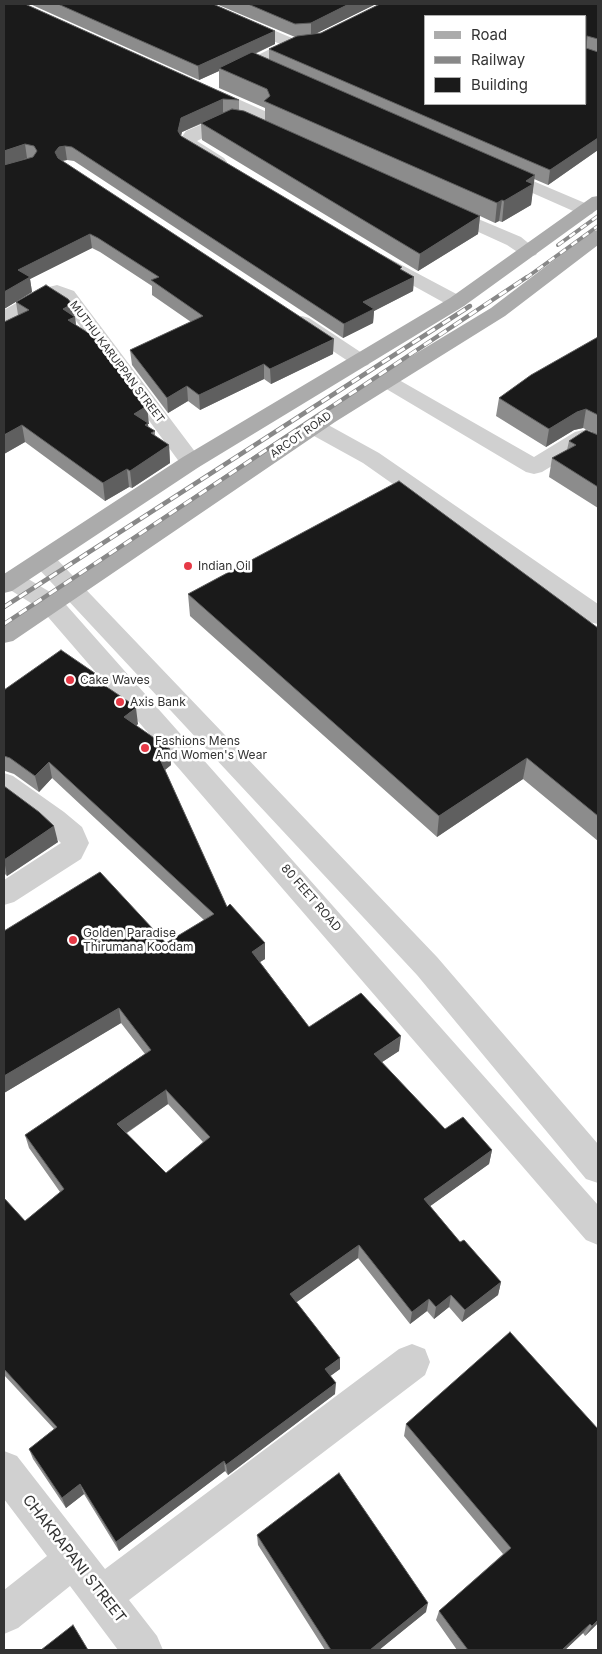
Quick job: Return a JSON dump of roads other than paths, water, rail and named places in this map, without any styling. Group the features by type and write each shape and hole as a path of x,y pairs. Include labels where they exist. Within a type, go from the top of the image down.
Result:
{"main road":[{"path":"8,582 191,462 457,302 535,248 592,205"},
{"name":"ARCOT ROAD","path":"4,635 313,426 498,312 598,236"}],"street":[{"path":"200,4 301,44 253,64 208,90 314,145 237,119 225,121 189,138 189,144 231,170"},
{"path":"253,64 271,72"},
{"path":"487,166 592,205"},
{"path":"429,198 514,241 535,248"},
{"path":"364,250 457,302"},
{"name":"MUTHU KARUPPAN STREET","path":"4,318 48,293 56,291 66,295 191,462"},
{"path":"290,314 361,361"},
{"path":"385,380 534,467 593,437"},
{"path":"313,426 371,458 598,616"},
{"name":"80 FEET ROAD","path":"44,560 61,597 334,925 598,1230"},
{"name":"80 FEET ROAD","path":"8,582 61,597 428,966 598,1168"},
{"path":"4,783 54,819 72,835 75,843 71,851 4,894"},
{"path":"102,1596 412,1362"},
{"name":"CHAKRAPANI STREET","path":"4,1469 143,1650"},
{"path":"4,1614 74,1559"}],"railway":[{"path":"558,245 598,216"},
{"path":"526,278 598,226"},
{"path":"4,624 527,277"},
{"path":"4,607 470,306"}],"place":[{"name":"Indian Oil","path":"188,566"},
{"name":"Cake Waves","path":"70,680"},
{"name":"Axis Bank","path":"120,702"},
{"name":"Fashions Mens And Women's Wear","path":"145,748"},
{"name":"Golden Paradise Thirumana Koodam","path":"73,940"}]}
